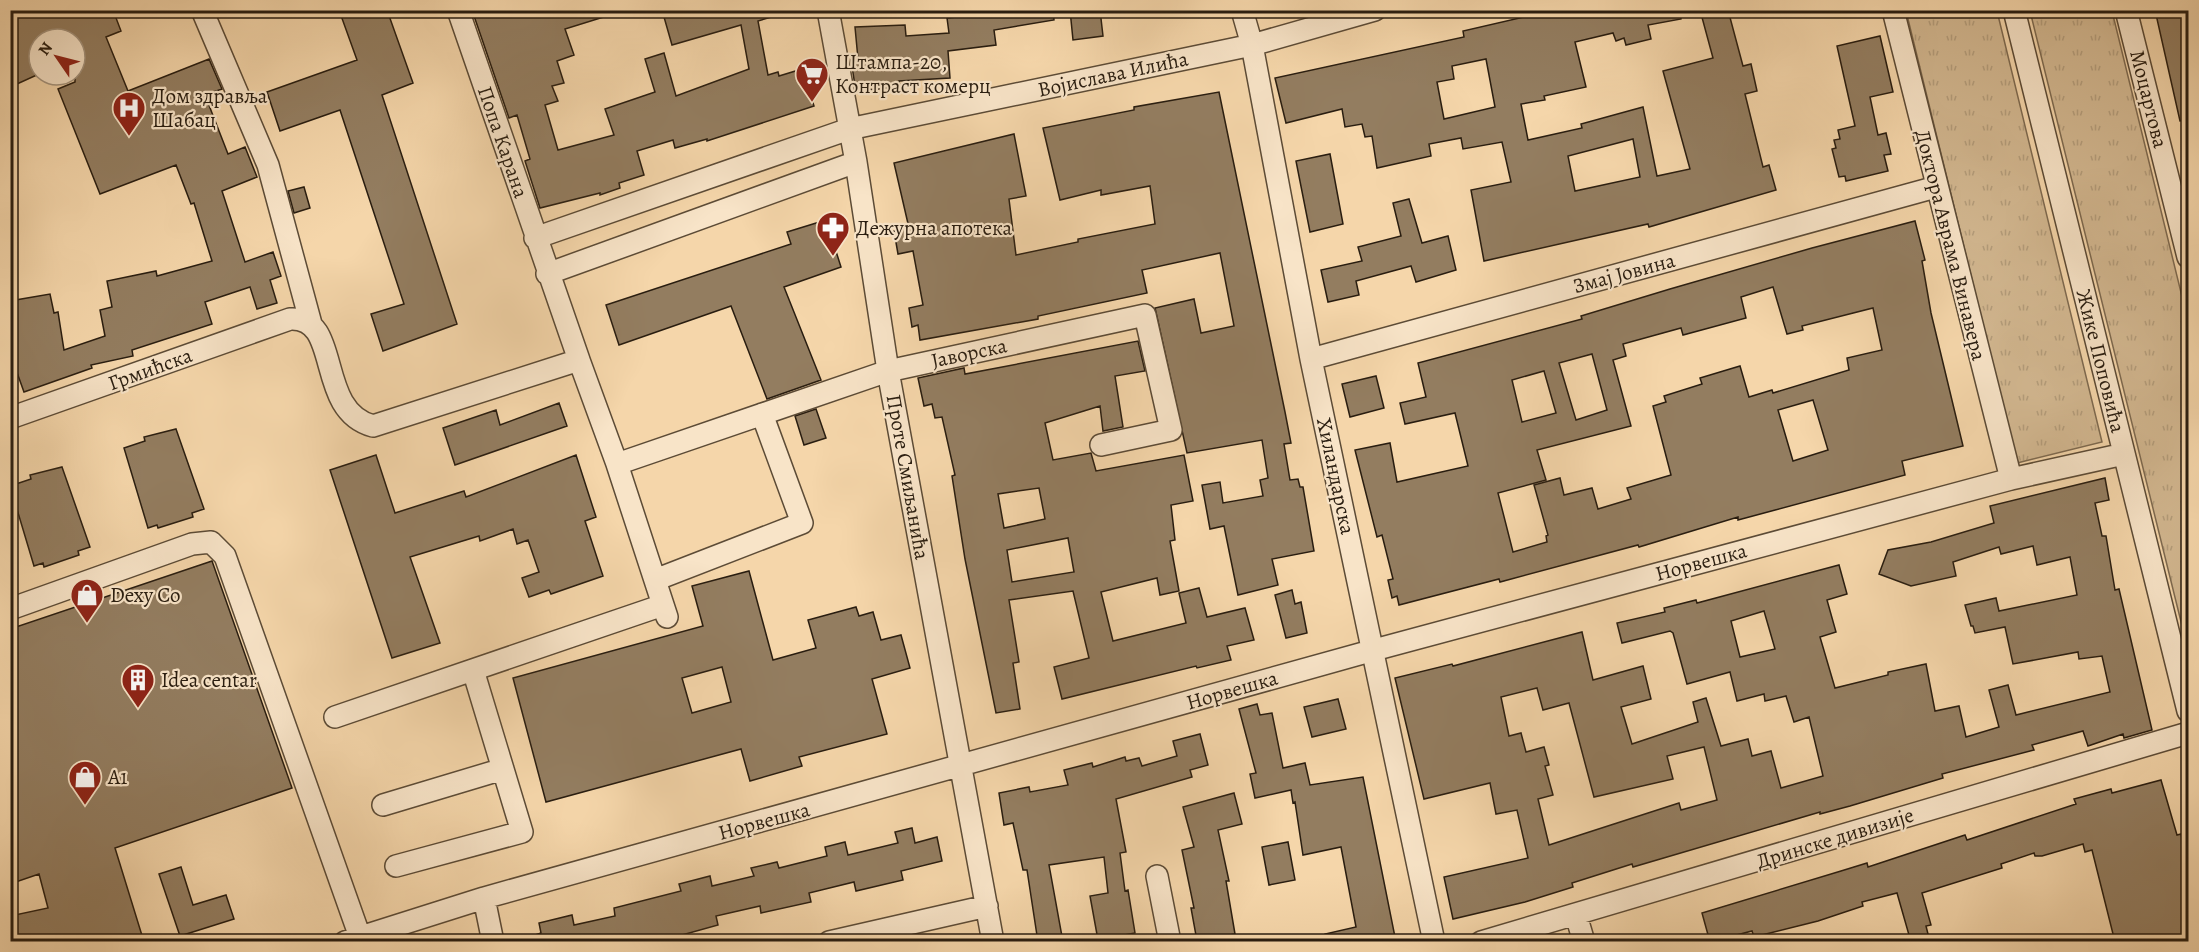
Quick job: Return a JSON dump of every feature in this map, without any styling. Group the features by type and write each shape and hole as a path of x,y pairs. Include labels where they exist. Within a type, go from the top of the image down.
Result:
{"street":[{"path":"202,10 268,165 301,321 318,330 347,411 354,418 373,426 579,360"},
{"name":"Попа Карана","path":"458,10 547,274 617,464 665,611 473,670"},
{"name":"Проте Смиљанића","path":"828,10 856,162 888,371 993,942"},
{"name":"Хиландарска","path":"1242,10 1252,45 1311,359 1434,942"},
{"name":"Војислава Илића","path":"535,238 849,129 1252,45 1375,10"},
{"name":"Доктора Аврама Винавера","path":"1893,10 2011,478"},
{"name":"Жике Поповића","path":"2014,10 2188,711"},
{"name":"Моцартова","path":"2126,10 2188,257"},
{"path":"547,274 856,162"},
{"name":"Змај Јовина","path":"1311,359 1936,187"},
{"name":"Јаворска","path":"617,464 888,371 1145,315 1171,430 1101,445"},
{"name":"Грмићска","path":"10,418 301,321"},
{"path":"655,580 802,523 762,414"},
{"name":"Норвешка","path":"352,939 484,898 1374,650 2011,478 2124,454"},
{"path":"10,609 192,544 211,542 225,556 352,939"},
{"path":"335,717 473,670 522,832 396,866"},
{"name":"Дринске дивизије","path":"1481,942 2188,733"},
{"path":"383,805 503,769"},
{"path":"1157,876 1170,942"},
{"path":"484,898 493,942"},
{"path":"829,942 987,906"},
{"path":"1576,915 1584,942"}],"green space":[{"path":"1906,11 1997,11 2102,442 2017,463"},
{"path":"2030,11 2112,11 2188,321 2188,650"}],"building":[{"path":"10,10 113,10 121,31 106,37 128,91 209,59 222,89 205,95 228,154 245,147 257,177 222,191 245,262 273,252 281,276 270,280 277,303 257,309 250,287 205,302 212,324 132,350 133,356 91,365 92,368 24,392 10,353 10,301 50,294 54,313 58,312 64,350 105,336 100,310 112,307 107,281 156,271 157,276 212,261 194,203 191,204 176,165 100,194 58,89 87,87 87,27 27,27 27,79 17,84 10,69"},
{"path":"339,10 387,10 413,83 382,95 457,324 383,351 371,314 404,304 340,110 280,131 267,92 357,60"},
{"path":"472,10 606,10 607,16 565,29 574,55 557,61 564,83 552,86 558,101 545,105 558,150 614,135 605,109 655,92 645,59 664,53 676,96 749,69 741,25 672,45 662,10 775,10 775,16 758,21 768,75 778,72 779,76 802,69 814,106 707,141 707,139 675,148 673,140 637,151 644,175 619,183 620,188 600,195 600,193 540,208 525,161 530,159 517,115 509,118"},
{"path":"995,10 1053,10 1054,20 994,30 996,45 948,51 950,78 899,81 900,86 856,92 851,60 858,59 855,27 905,25 906,36 949,33 947,18 995,13"},
{"path":"1070,10 1100,10 1103,36 1073,40"},
{"path":"1554,10 1680,10 1681,19 1648,25 1651,39 1626,45 1624,38 1616,41 1613,33 1575,42 1586,87 1544,96 1545,100 1521,104 1528,140 1582,128 1581,124 1643,107 1657,176 1690,169 1663,71 1713,58 1700,10 1728,10 1743,66 1751,64 1757,91 1745,94 1763,167 1769,165 1776,190 1649,227 1648,224 1484,261 1471,190 1511,182 1502,142 1463,149 1461,138 1429,144 1431,156 1377,168 1372,136 1365,137 1362,124 1345,127 1342,109 1286,123 1275,78 1464,37 1463,31","holes":["1486,59 1495,107 1444,119 1437,82 1454,79 1452,66","1633,139 1640,177 1575,191 1568,156"]},
{"path":"2155,10 2188,10 2188,120 2180,121"},
{"path":"1880,36 1893,92 1870,97 1878,135 1886,133 1891,154 1884,155 1888,171 1846,181 1845,176 1839,177 1832,149 1836,148 1834,140 1840,139 1838,130 1855,126 1837,46"},
{"path":"1219,92 1291,443 1284,444 1290,480 1298,479 1300,487 1303,487 1314,551 1272,559 1278,585 1238,595 1224,526 1210,529 1202,485 1220,482 1223,503 1263,496 1260,480 1268,478 1262,440 1187,453 1155,308 1194,299 1201,333 1234,326 1220,253 1142,270 1147,293 1038,316 1038,319 920,340 918,325 912,327 909,308 923,305 913,251 898,254 894,231 909,228 894,163 1014,134 1026,196 1009,199 1016,255 1078,242 1078,239 1155,224 1150,186 1101,195 1101,190 1060,200 1043,128 1134,110 1134,107"},
{"path":"1330,154 1343,224 1310,232 1296,161"},
{"path":"304,187 310,208 294,213 288,191"},
{"path":"1409,199 1422,243 1448,236 1456,270 1416,282 1411,266 1356,281 1359,295 1328,302 1321,270 1362,261 1358,247 1401,236 1393,203"},
{"path":"826,220 841,267 784,287 821,380 767,399 731,306 619,345 606,305 791,244 787,232"},
{"path":"1915,221 1925,260 1922,261 1931,313 1963,446 1902,461 1905,475 1738,520 1738,517 1639,547 1638,545 1500,582 1499,579 1399,605 1397,596 1392,598 1388,580 1393,579 1382,535 1377,537 1355,450 1390,443 1397,482 1468,466 1455,413 1405,424 1400,403 1426,397 1418,363 1582,319 1581,316 1812,248","holes":["1773,287 1787,334 1803,330 1802,326 1873,308 1882,350 1847,358 1849,370 1773,393 1772,390 1749,397 1740,366 1700,378 1702,384 1664,396 1666,402 1653,406 1671,475 1627,488 1631,499 1598,509 1592,488 1564,495 1560,478 1534,485 1548,535 1546,536 1547,542 1513,552 1498,493 1546,480 1537,450 1631,426 1613,360 1626,356 1623,344 1681,328 1683,335 1746,318 1741,297","1592,354 1607,410 1576,420 1559,363","1544,371 1556,413 1522,422 1512,380","1813,400 1828,450 1793,461 1778,410"]},
{"path":"1138,341 1145,371 1115,376 1123,427 1103,431 1100,406 1045,423 1053,460 1091,453 1096,471 1184,455 1193,501 1171,505 1175,540 1170,541 1179,591 1160,595 1157,578 1101,592 1113,641 1186,623 1179,593 1199,588 1207,617 1245,608 1254,640 1227,646 1231,660 1197,668 1196,666 1062,699 1054,667 1089,658 1073,591 1009,600 1019,662 1013,663 1020,709 996,713 965,559 952,476 955,475 942,417 935,418 932,404 924,406 918,378 964,368 965,374","holes":["1039,488 1045,519 1004,528 998,494","1068,538 1074,572 1012,582 1007,550"]},
{"path":"1376,376 1384,408 1350,417 1342,384"},
{"path":"559,403 567,426 455,465 443,428 496,410 500,425"},
{"path":"816,409 826,438 804,445 795,416"},
{"path":"176,429 204,509 192,513 193,517 158,528 157,525 148,528 124,448 145,441 144,437"},
{"path":"376,455 395,513 464,491 466,497 576,455 596,517 585,521 603,576 551,594 549,590 529,597 522,578 539,572 528,540 517,544 513,529 480,541 479,536 410,557 440,643 392,658 330,470"},
{"path":"62,467 90,547 78,551 79,555 44,567 43,563 34,566 10,486 31,479 30,475"},
{"path":"2105,478 2109,500 2095,503 2102,536 2106,536 2115,590 2119,589 2152,730 2124,738 2123,734 2088,746 2083,731 2032,745 2034,750 1942,774 1943,778 1850,806 1820,814 1820,812 1633,867 1632,864 1572,883 1573,887 1525,902 1453,919 1444,877 1528,858 1517,810 1496,814 1490,783 1424,799 1395,678 1452,664 1453,666 1582,632 1593,680 1643,666 1651,699 1621,707 1632,744 1698,722 1693,702 1706,698 1721,746 1748,739 1752,756 1771,751 1781,788 1823,776 1809,717 1794,722 1786,696 1765,701 1764,694 1737,701 1730,672 1687,684 1673,633 1670,631 1622,643 1617,623 1665,612 1664,608 1696,600 1697,603 1839,565 1847,594 1827,600 1836,632 1820,637 1835,688 1888,675 1888,672 1926,664 1935,711 1959,706 1966,737 1999,727 1989,690 2008,685 2016,715 2110,692 2102,656 2079,659 2078,652 2013,664 2005,627 1975,633 1971,626 1965,605 1996,598 1999,611 2077,595 2070,557 2037,565 2033,546 2001,554 1999,547 1953,562 1956,576 1911,586 1879,574 1888,550 1931,542 1994,523 1990,506","holes":["1764,611 1775,649 1740,657 1731,621","1537,688 1543,710 1569,703 1594,797 1673,779 1667,756 1704,747 1717,800 1681,810 1679,803 1549,845 1538,799 1553,795 1545,766 1549,765 1544,747 1526,752 1521,733 1509,736 1501,697"]},
{"name":"Idea centar","path":"212,561 292,788 115,848 144,942 10,942 10,916 48,908 39,874 10,884 10,629"},
{"path":"749,571 773,660 816,648 808,620 856,607 859,616 873,612 881,640 901,635 910,668 872,679 887,734 799,757 802,766 750,781 741,749 546,802 513,678 703,626 692,586","holes":["722,667 731,702 692,713 682,678"]},
{"path":"1292,590 1295,604 1301,602 1307,633 1286,638 1275,595"},
{"path":"1338,699 1346,729 1312,737 1304,707"},
{"path":"1257,704 1260,715 1272,713 1283,768 1305,763 1310,785 1363,777 1396,942 1325,942 1325,934 1356,927 1341,847 1303,855 1291,790 1255,798 1250,774 1256,773 1239,709"},
{"path":"1200,734 1208,765 1190,770 1192,777 1116,799 1126,852 1120,853 1125,891 1128,890 1135,933 1098,940 1090,896 1108,893 1104,857 1049,865 1063,942 1038,942 1027,870 1023,870 1013,823 1004,825 999,793 1029,787 1030,792 1068,785 1064,770 1092,763 1093,767 1125,757 1126,761 1139,758 1142,766 1177,756 1173,741"},
{"path":"2161,780 2177,835 2181,834 2188,864 2188,942 2115,942 2092,850 2085,852 2083,844 2042,856 2035,856 2034,853 2001,864 2002,868 1922,893 1931,925 1926,926 1930,942 1911,942 1897,893 1862,902 1863,906 1818,921 1754,937 1752,931 1710,942 1702,913 1867,863 1868,867 1965,835 1967,840 2076,804 2074,799 2111,789 2112,793"},
{"path":"1234,793 1242,824 1218,830 1229,881 1226,881 1235,934 1197,941 1191,908 1194,908 1182,850 1194,847 1183,807"},
{"path":"912,828 915,843 937,837 942,861 901,871 903,880 856,891 854,882 809,893 811,902 761,913 760,906 716,916 718,925 657,942 536,942 535,935 541,933 539,923 572,915 574,925 615,916 614,908 681,891 679,884 710,876 712,886 754,876 751,868 777,862 779,868 827,856 825,847 845,842 848,855 898,843 895,832"},
{"path":"1288,842 1295,880 1269,885 1262,847"},
{"path":"181,867 193,905 226,895 234,919 180,936 159,874"}],"place":[{"name":"Штампа-20, Контраст комерц","path":"812,103"},
{"name":"Дом здравља Шабац","path":"129,137"},
{"name":"Дежурна апотека","path":"833,257"},
{"name":"Dexy Co","path":"87,624"},
{"name":"Idea centar","path":"138,709"},
{"name":"A1","path":"85,806"}]}
